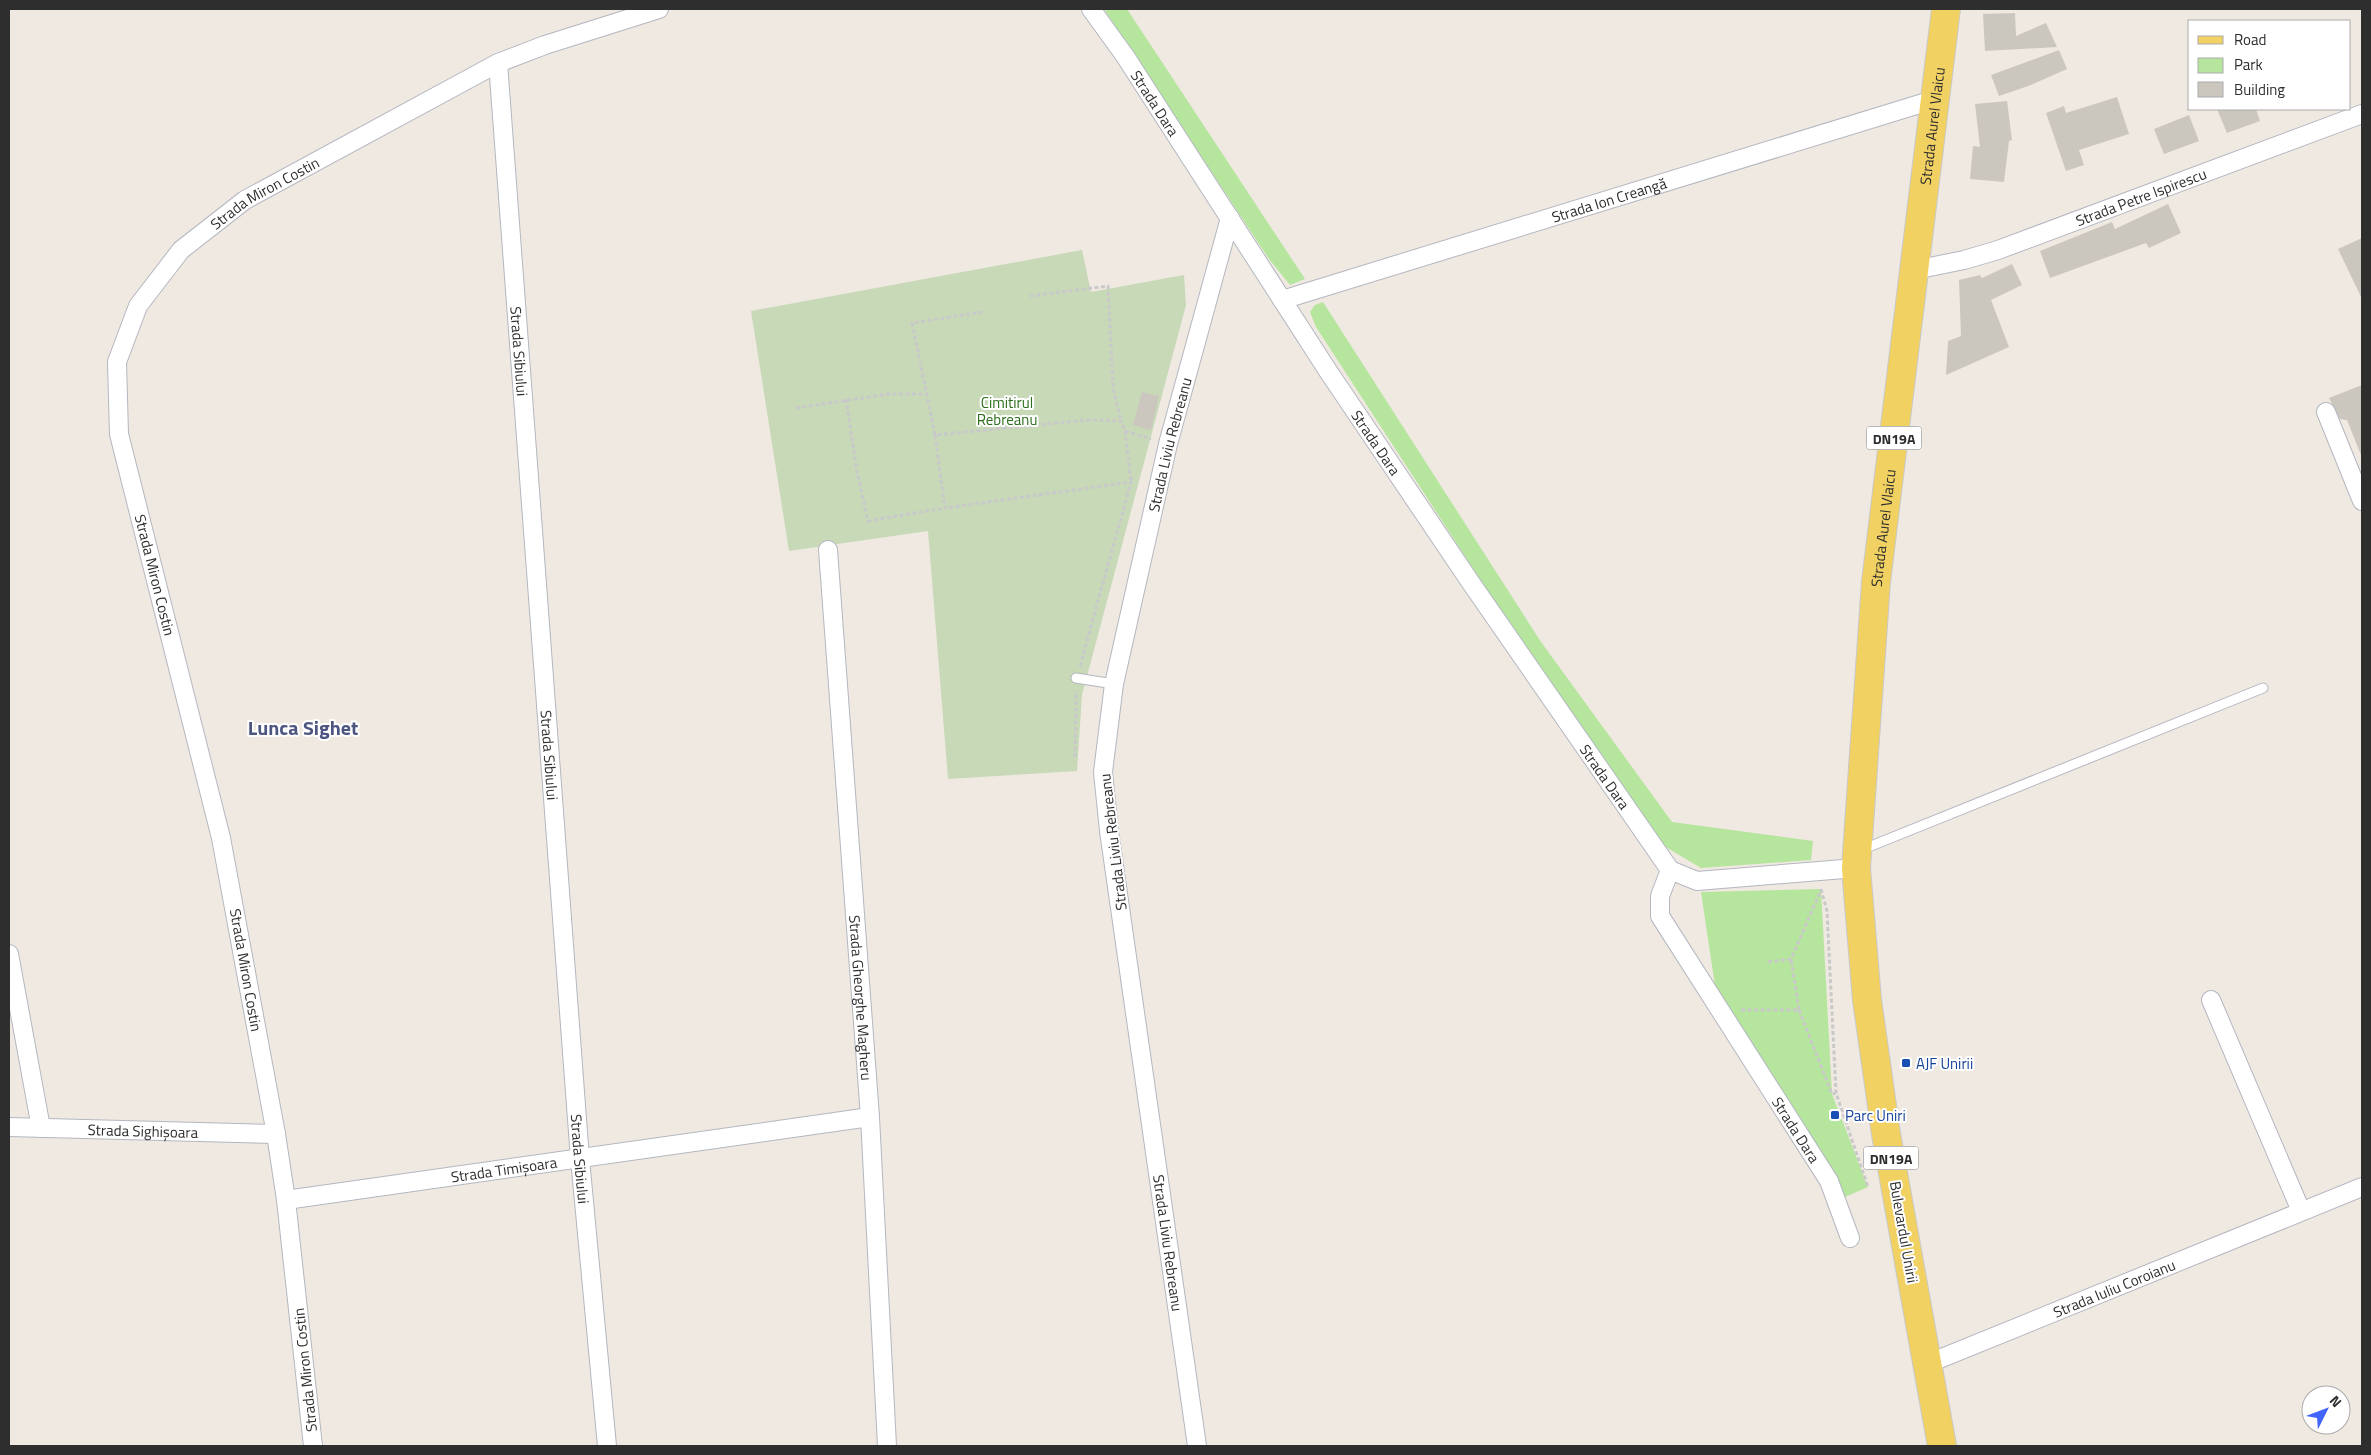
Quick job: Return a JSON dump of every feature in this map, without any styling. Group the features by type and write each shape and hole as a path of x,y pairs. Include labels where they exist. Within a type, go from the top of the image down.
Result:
{"main road":[{"name":"Strada Aurel Vlaicu","path":"1857,860 1876,582 1946,9"},
{"name":"Bulevardul Unirii","path":"1857,860 1867,1000 1884,1115 1942,1446"}],"street":[{"name":"Strada Miron Costin","path":"314,1446 286,1200 276,1134 221,838 119,434 118,362 138,306 181,250 238,205 498,63 545,45 659,9"},
{"name":"Strada Dara","path":"1091,9 1125,56 1282,300 1471,583 1670,870 1660,896 1660,916 1829,1181 1850,1238"},
{"name":"Strada Sibiului","path":"498,63 580,1160 607,1446"},
{"name":"Strada Ion Creangă","path":"1282,300 1936,99"},
{"name":"Strada Petre Ispirescu","path":"1915,270 1964,260 1998,250 2315,134 2362,114"},
{"name":"Strada Liviu Rebreanu","path":"1197,1446 1109,831 1103,772 1114,684 1168,444 1230,218"},
{"path":"2326,412 2362,501"},
{"name":"Strada Gheorghe Magheru","path":"828,550 870,1117 887,1446"},
{"path":"1670,870 1697,881 1857,860"},
{"path":"9,954 41,1128"},
{"path":"2211,1000 2301,1210"},
{"name":"Strada Timișoara","path":"286,1200 580,1160 870,1117"},
{"name":"Strada Sighișoara","path":"9,1127 276,1134"},
{"name":"Strada Iuliu Coroianu","path":"1927,1364 2301,1210 2362,1187"}],"lane":[{"path":"1076,678 1114,684"},
{"path":"1857,860 2263,688"}],"path":[{"path":"1030,296 1108,286 1113,388 1120,421 1125,431 1131,482 1076,678 1075,757"},
{"path":"945,508 935,435 925,394 912,323 983,312"},
{"path":"796,408 846,399 890,394 925,394"},
{"path":"846,399 857,473 868,521 945,508 1131,482"},
{"path":"935,435 1087,420 1120,421"},
{"path":"1125,431 1168,444"},
{"path":"1836,1093 1832,1094 1799,1010 1791,959 1821,889 1827,911 1836,1093 1868,1186"},
{"path":"1768,962 1791,959"},
{"path":"1742,1010 1799,1010"}],"green space":[{"path":"1104,9 1127,9 1305,279 1290,285 1269,259"},
{"name":"Cimitirul Rebreanu","path":"1082,250 1091,292 1184,275 1186,305 1082,695 1077,771 948,779 928,531 789,551 751,311"},
{"path":"1323,302 1541,642 1672,822 1813,841 1811,860 1701,868 1659,843 1515,633 1316,327 1310,312 1315,305"},
{"path":"1821,889 1832,1094 1868,1187 1838,1200 1718,1006 1701,892"}],"building":[{"path":"2015,13 2016,36 2046,23 2057,47 1985,51 1983,14"},
{"path":"2059,50 2067,69 2031,85 1999,96 1991,75"},
{"path":"2117,97 2129,134 2079,150 2084,165 2066,171 2046,113 2064,106 2066,113"},
{"path":"2007,101 2012,140 2009,141 2004,182 1970,179 1973,146 1980,147 1975,104"},
{"path":"2217,110 2256,110 2260,121 2227,133"},
{"path":"2189,115 2199,141 2164,154 2154,129"},
{"path":"2168,204 2181,233 2149,248 2146,243 2050,278 2040,251 2112,222 2115,229"},
{"path":"2362,238 2362,299 2338,249"},
{"path":"2012,264 2022,285 1991,300 2009,347 1946,375 1948,341 1961,336 1959,280 1980,275 1982,278"},
{"path":"2362,385 2361,455 2347,420 2340,419 2329,398"},
{"path":"1142,392 1159,396 1151,430 1133,425"}],"place":[{"name":"AJF Unirii","path":"1906,1063"},
{"name":"Parc Uniri","path":"1835,1115"}],"district":[{"name":"Lunca Sighet","path":"303,727"}]}
